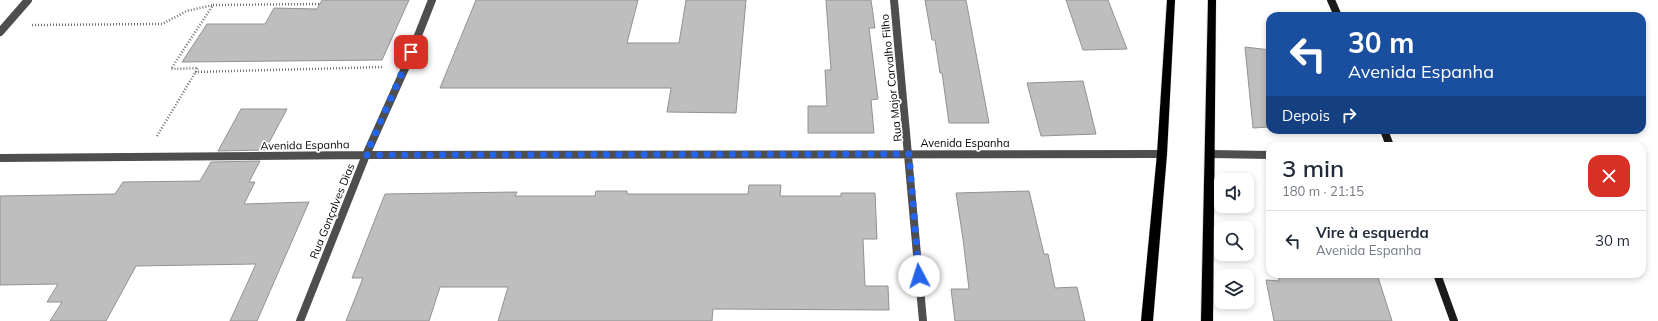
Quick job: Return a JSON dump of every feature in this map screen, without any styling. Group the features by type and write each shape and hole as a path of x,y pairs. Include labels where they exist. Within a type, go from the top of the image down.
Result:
{"main road":[{"path":"1147,321 1162,154 1170,0"},
{"path":"1208,321 1212,0"},
{"path":"1331,0 1336,12"},
{"path":"1438,278 1454,321"}],"street":[{"path":"0,32 28,0"},
{"name":"Rua Gonçalves Dias","path":"300,321 366,155 406,66 432,0"},
{"name":"Rua Major Carvalho Filho","path":"894,0 923,321"},
{"name":"Avenida Espanha","path":"0,158 366,155 1162,154"},
{"path":"1210,154 1266,155"}],"path":[{"path":"236,5 239,0"},
{"path":"6,26 162,24 188,11 213,5 320,4"},
{"path":"144,157 198,68 171,69 213,5"},
{"path":"195,72 378,68 406,66"}],"building":[{"path":"322,0 409,0 382,60 182,62 207,24 265,24 274,8 317,9"},
{"path":"476,0 638,0 627,43 679,43 686,0 746,0 736,113 667,112 671,88 440,88"},
{"path":"826,0 871,0 875,28 869,28 878,99 871,100 874,133 808,133 808,106 827,106 825,70 831,70"},
{"path":"925,0 966,0 989,123 949,123 942,73 940,73 935,40 932,40"},
{"path":"1066,0 1108,0 1127,49 1083,50"},
{"path":"1245,47 1266,50 1266,127 1253,128"},
{"path":"1083,81 1096,134 1041,136 1027,83"},
{"path":"241,109 287,109 265,150 218,151"},
{"path":"260,161 249,182 255,182 244,204 309,202 257,321 230,321 256,264 136,266 106,321 50,321 62,302 47,302 58,284 0,285 0,196 115,194 123,182 200,181 211,162"},
{"path":"749,185 781,185 780,196 841,196 841,193 875,193 877,239 863,239 865,286 888,286 889,310 713,309 712,321 498,321 508,287 440,287 429,321 346,321 363,278 352,278 385,194 517,192 515,196 595,196 596,191 627,191 627,194 748,194"},
{"path":"1029,191 1044,254 1048,254 1055,288 1077,287 1085,321 955,321 951,289 969,289 956,193"},
{"path":"1279,278 1378,278 1392,321 1274,321 1266,280 1279,281"}],"route":[{"path":"411,52 366,155 909,154 919,276"}]}
